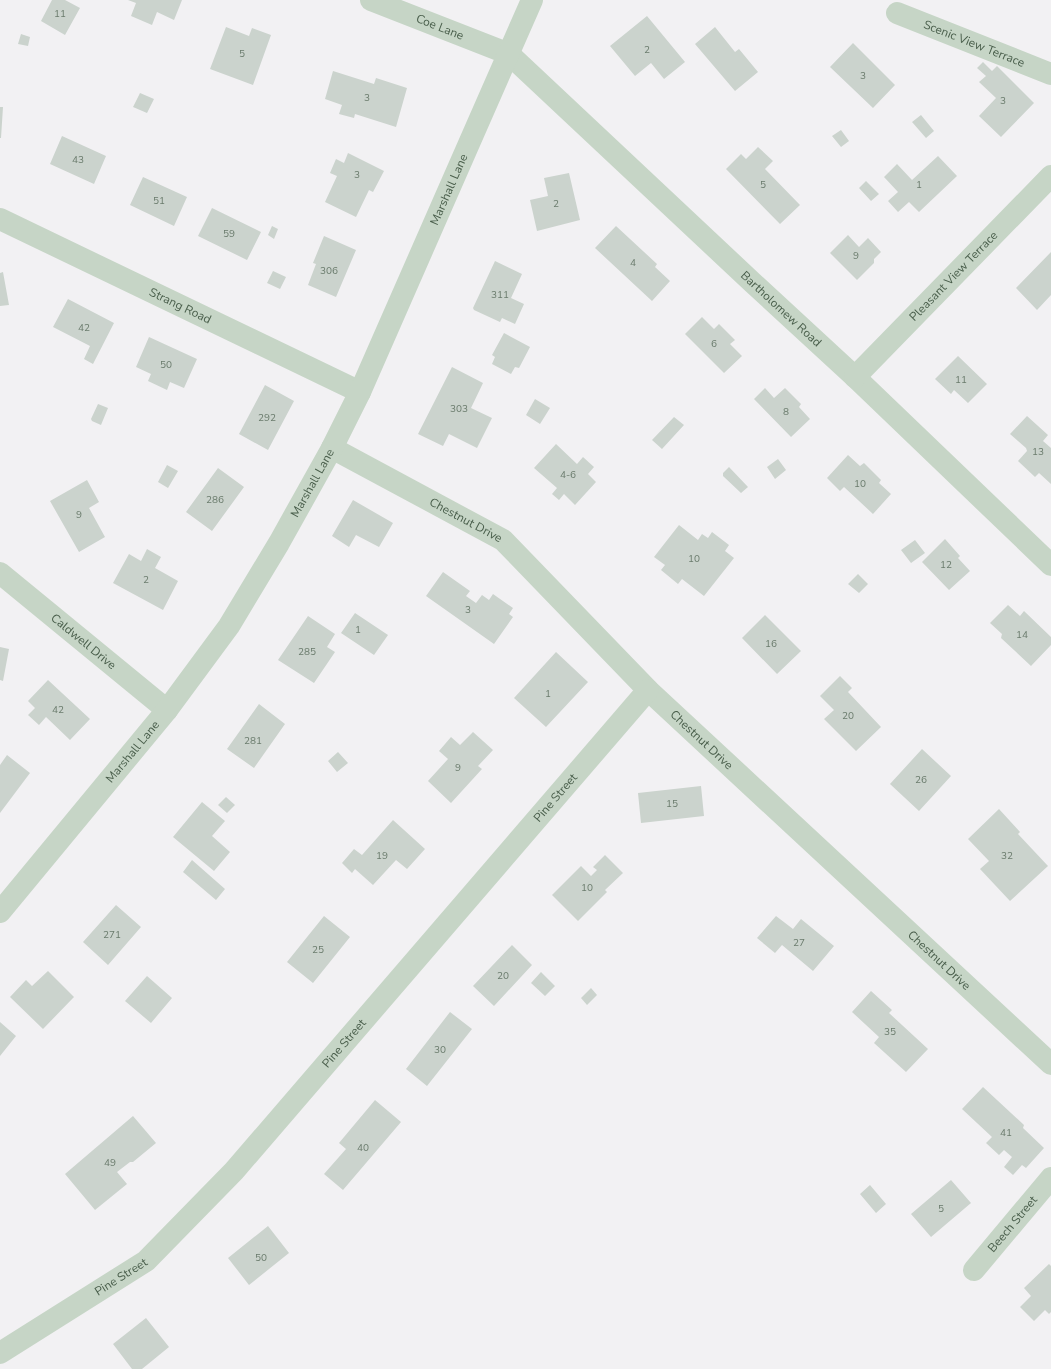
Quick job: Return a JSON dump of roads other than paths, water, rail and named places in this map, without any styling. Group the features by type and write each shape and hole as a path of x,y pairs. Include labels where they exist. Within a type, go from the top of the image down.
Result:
{"street":[{"name":"Coe Lane","path":"371,0 509,54"},
{"name":"Marshall Lane","path":"0,912 167,710 229,626 279,543 332,448 360,392 532,0"},
{"name":"Scenic View Terrace","path":"897,13 1051,74"},
{"name":"Bartholomew Road","path":"509,54 753,283 855,376 1051,564"},
{"name":"Pleasant View Terrace","path":"855,376 1051,176"},
{"name":"Strang Road","path":"0,219 360,392"},
{"name":"Chestnut Drive","path":"332,448 503,540 648,690 1051,1064"},
{"name":"Caldwell Drive","path":"0,573 167,710"},
{"name":"Pine Street","path":"0,1353 20,1342 146,1261 228,1177 648,690"},
{"name":"Beech Street","path":"974,1270 1051,1178"}]}
